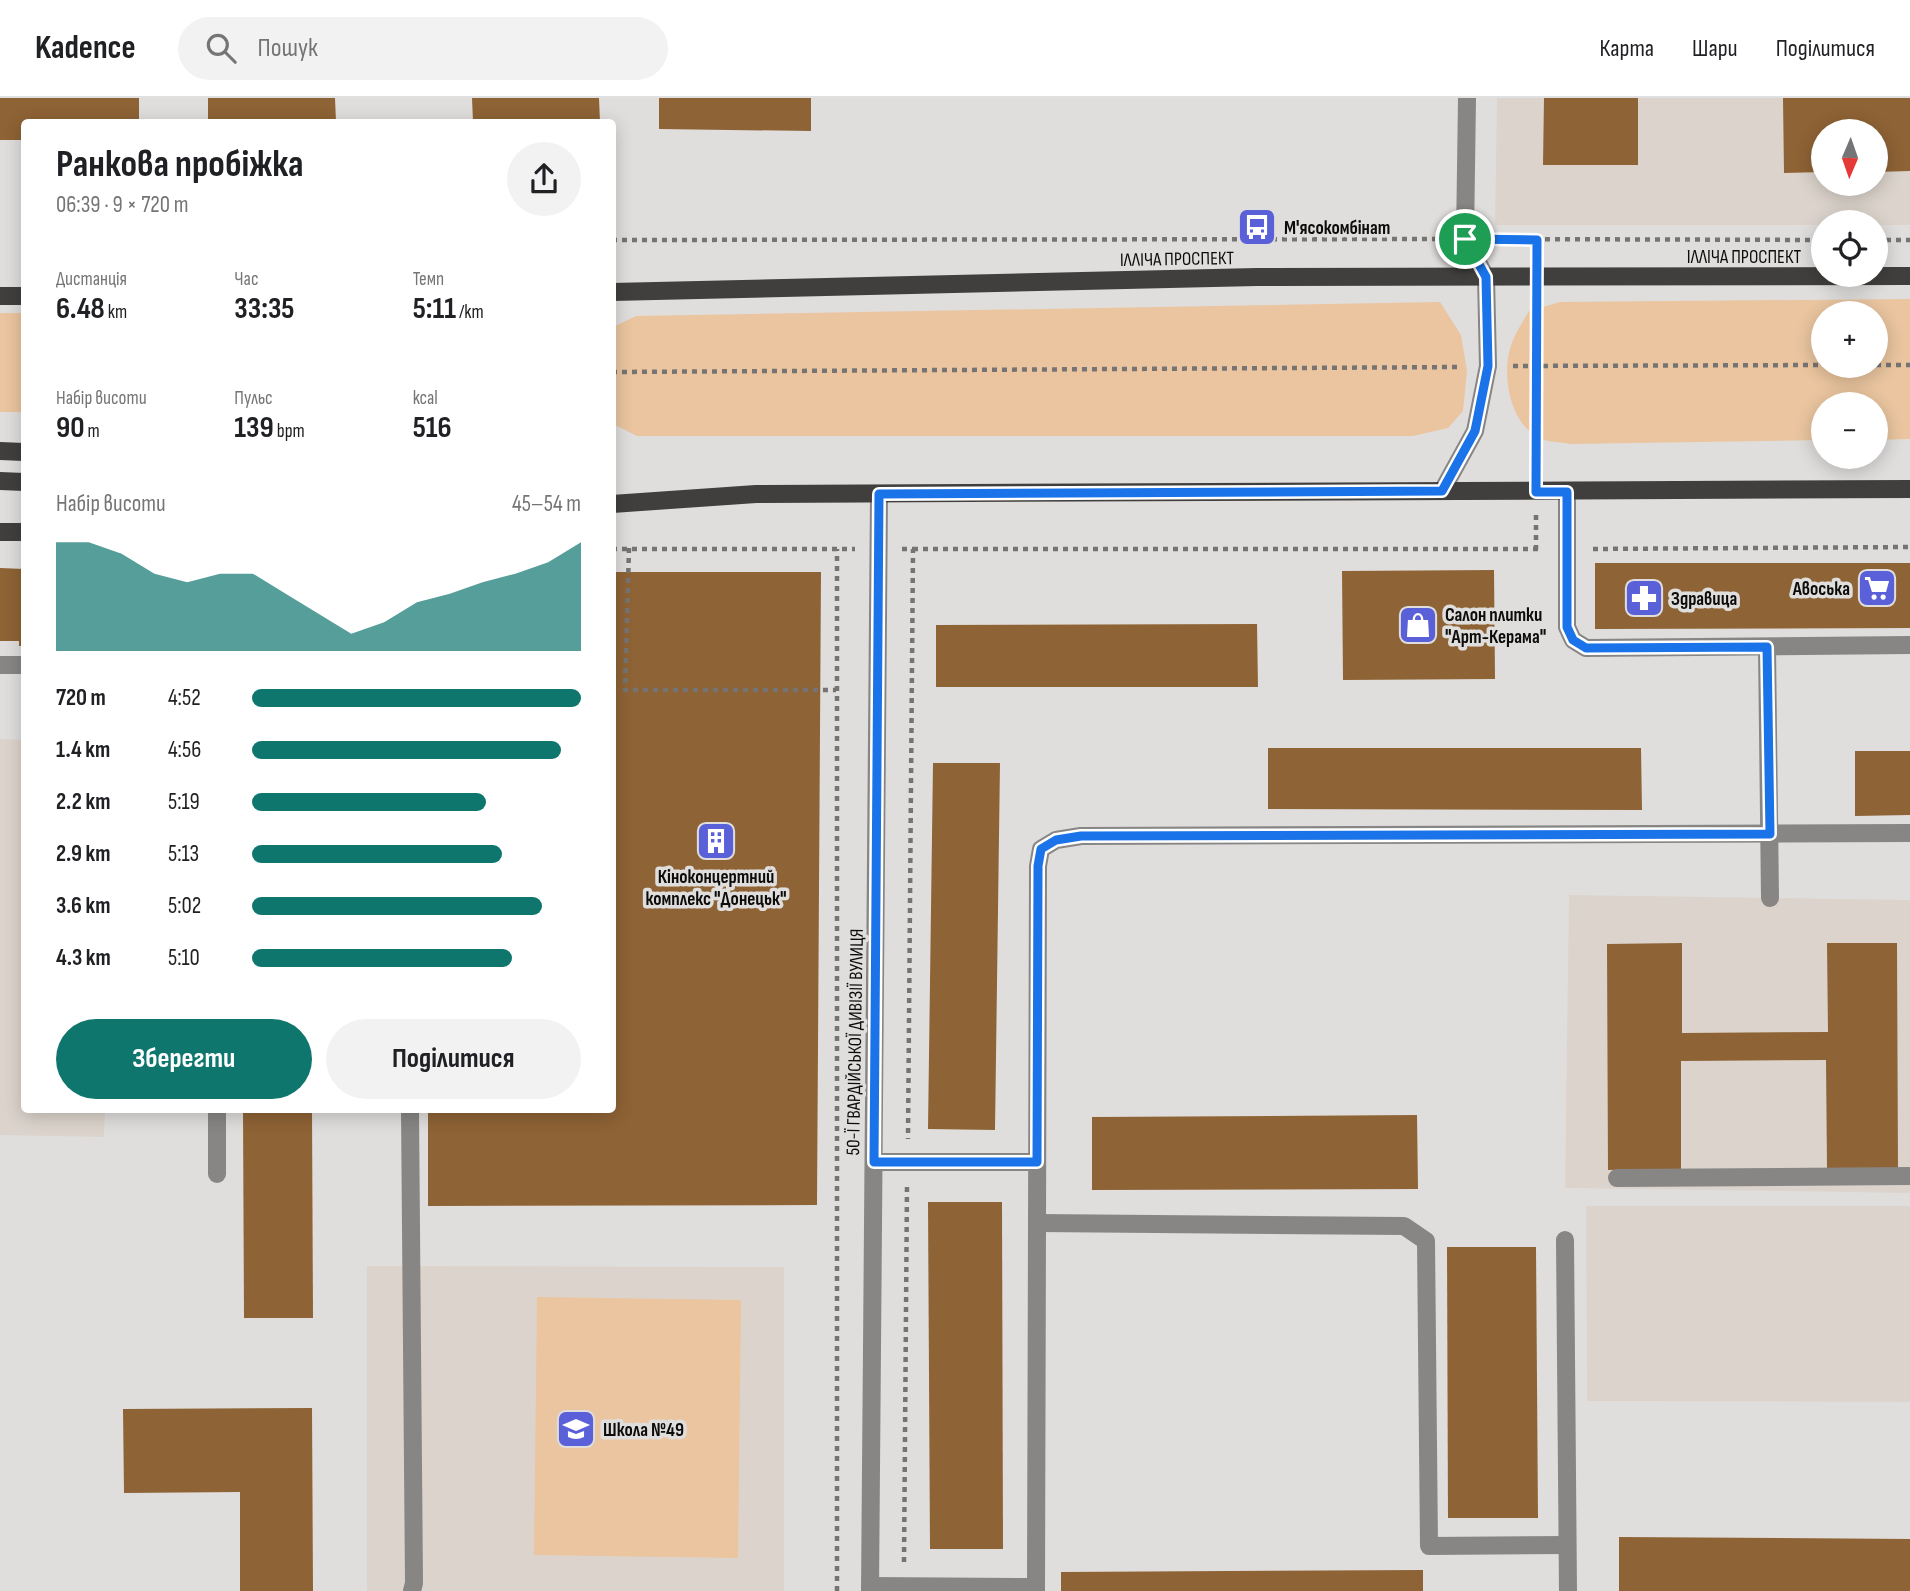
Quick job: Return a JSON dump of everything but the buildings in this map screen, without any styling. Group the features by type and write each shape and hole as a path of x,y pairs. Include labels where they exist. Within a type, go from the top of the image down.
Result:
{"main road":[{"name":"ІЛЛІЧА ПРОСПЕКТ","path":"616,292 1243,277 1910,276"},
{"path":"0,296 21,296"},
{"path":"0,451 21,452"},
{"path":"0,481 21,482"},
{"path":"616,493 1910,489"},
{"path":"616,504 756,494"},
{"path":"0,532 21,532"}],"street":[{"path":"1442,491 1475,431 1488,366 1486,277 1465,239 1466,98"},
{"path":"1567,492 1567,627 1573,640 1586,648 1910,645"},
{"name":"50-Ї ГВАРДІЙСЬКОЇ ДИВІЗІЇ ВУЛИЦЯ","path":"870,1588 879,494"},
{"path":"1767,647 1770,898"},
{"path":"0,665 21,665"},
{"path":"870,1588 1036,1589 1038,866 1041,849 1056,840 1095,836 1910,833"},
{"path":"217,1113 217,1174"},
{"path":"410,1113 415,1583 412,1591"},
{"path":"874,1162 1037,1162"},
{"path":"1617,1178 1910,1176"},
{"path":"1037,1223 1404,1226 1426,1241 1429,1546 1567,1545"},
{"path":"1565,1240 1568,1591"}],"path":[{"path":"616,240 1811,240"},
{"path":"1888,240 1910,240"},
{"path":"1536,549 1537,277"},
{"path":"616,372 1811,365"},
{"path":"1888,365 1910,365"},
{"path":"913,550 1910,547"},
{"path":"629,548 625,690 836,690"},
{"path":"837,549 837,1591"}],"shaded area":[{"path":"1497,98 1910,98 1910,225 1888,225 1888,210 1811,210 1811,225 1495,225"},
{"path":"1910,299 1910,439 1888,440 1888,392 1811,392 1811,440 1571,444 1542,439 1525,427 1518,416 1512,404 1507,377 1509,351 1529,311 1560,302"},
{"path":"1440,302 1461,335 1467,371 1463,411 1448,428 1413,436 637,436 616,426 616,326 636,316"},
{"path":"0,313 21,313 21,412 0,412"},
{"path":"0,739 21,740 21,1113 105,1113 104,1137 0,1135"},
{"path":"1569,895 1910,900 1910,1193 1565,1188"},
{"path":"1586,1206 1910,1206 1910,1402 1587,1401"},
{"name":"Школа №49","path":"367,1266 784,1267 784,1591 367,1591"},
{"path":"537,1297 741,1300 738,1558 534,1555"}],"place":[{"name":"М'ясокомбінат","path":"1257,227"},
{"name":"Авоська","path":"1877,588"},
{"name":"Здравица","path":"1644,598"},
{"name":"Салон плитки \"Арт-Керама\"","path":"1418,625"},
{"name":"Кіноконцертний комплекс \"Донецьк\"","path":"716,841"},
{"name":"Школа №49","path":"576,1429"}],"route":[{"path":"1465,239 1537,240 1536,492 1567,492 1567,627 1573,640 1586,648 1767,647 1770,834 1081,836 1056,840 1041,849 1038,866 1037,1162 874,1162 879,494 1442,491 1475,431 1488,366 1486,277 1465,239"}]}
